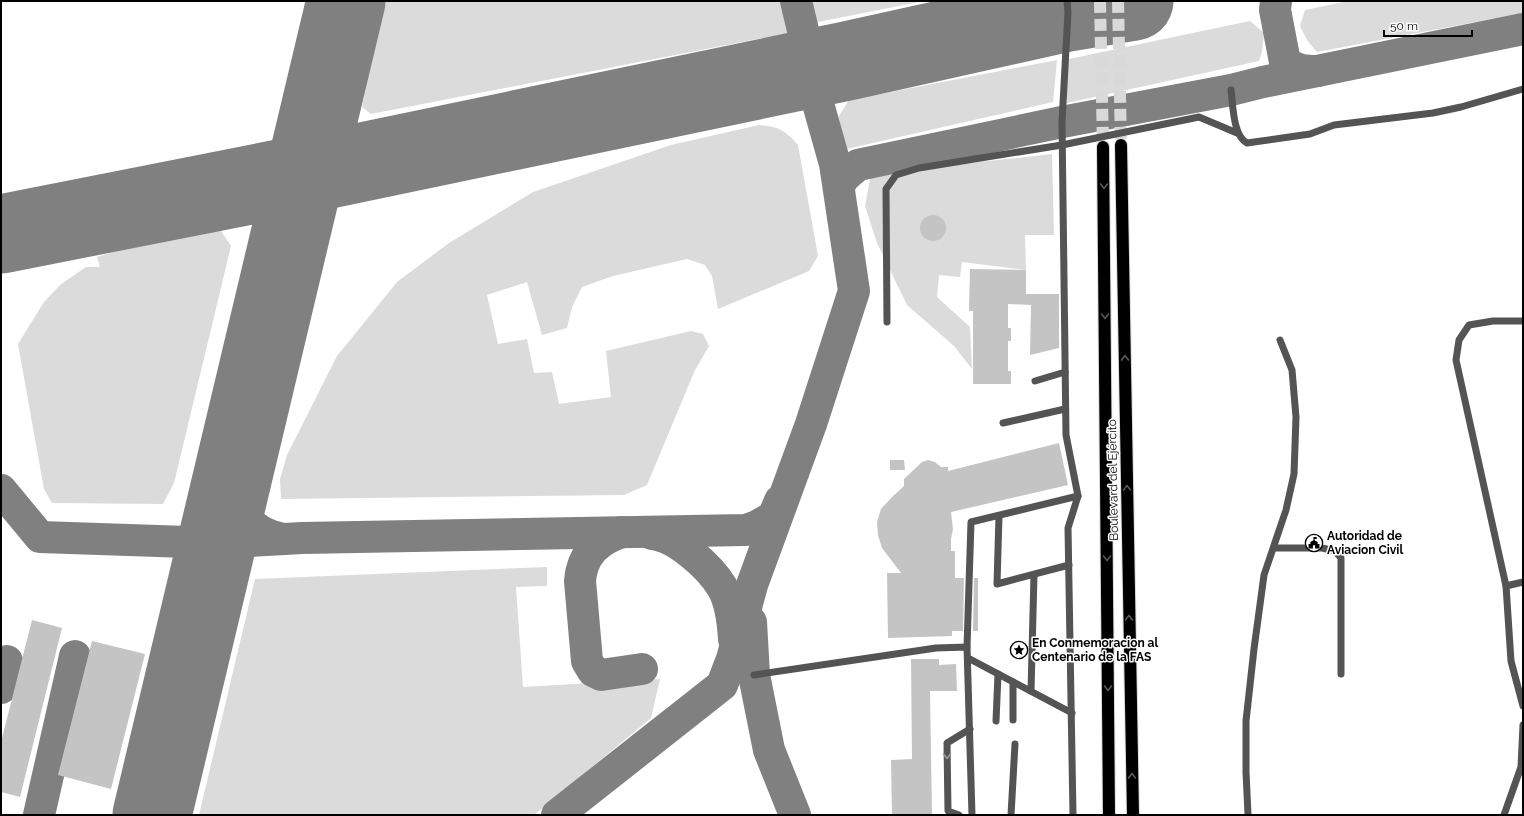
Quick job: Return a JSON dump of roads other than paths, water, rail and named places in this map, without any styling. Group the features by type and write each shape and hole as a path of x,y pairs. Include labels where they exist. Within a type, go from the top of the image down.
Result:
{"highway":[{"name":"Boulevard del Ejército","path":"1121,145 1133,815"},
{"name":"Boulevard del Ejército","path":"1103,147 1109,815"}],"lane":[{"path":"1067,1 1068,12 1062,122 1066,436 1078,496 1068,528 1073,815"},
{"path":"1231,90 1237,133 1242,141 1247,143 1278,140 1310,134 1334,125 1447,110 1523,89"},
{"path":"887,322 886,189 896,175 919,168 1062,145 1199,117 1237,133"},
{"path":"1523,321 1493,321 1469,324 1459,340 1456,360 1506,586 1511,661 1523,706"},
{"path":"1248,815 1246,721 1254,649 1264,575 1286,510 1294,474 1296,424 1292,370 1280,340"},
{"path":"1035,381 1065,372"},
{"path":"1003,423 1066,409"},
{"path":"972,815 967,647 971,522 1078,496"},
{"path":"999,516 997,584 1069,565"},
{"path":"1274,548 1322,548 1335,551 1341,558 1340,674"},
{"path":"1031,691 1034,575"},
{"path":"1506,586 1523,582"},
{"path":"754,676 936,648 967,647"},
{"path":"968,658 1072,713"},
{"path":"996,721 998,674"},
{"path":"1013,682 1013,720"},
{"path":"1504,815 1521,767 1523,725"},
{"path":"960,815 948,811 947,743 970,729"},
{"path":"1011,815 1015,744"}],"tunnel":[{"path":"1100,1 1103,147"},
{"path":"1118,1 1121,145"}],"place":[{"name":"Autoridad de Aviacion Civil","path":"1314,543"},
{"name":"En Conmemoracion al Centenario de la FAS","path":"1019,650"}]}
